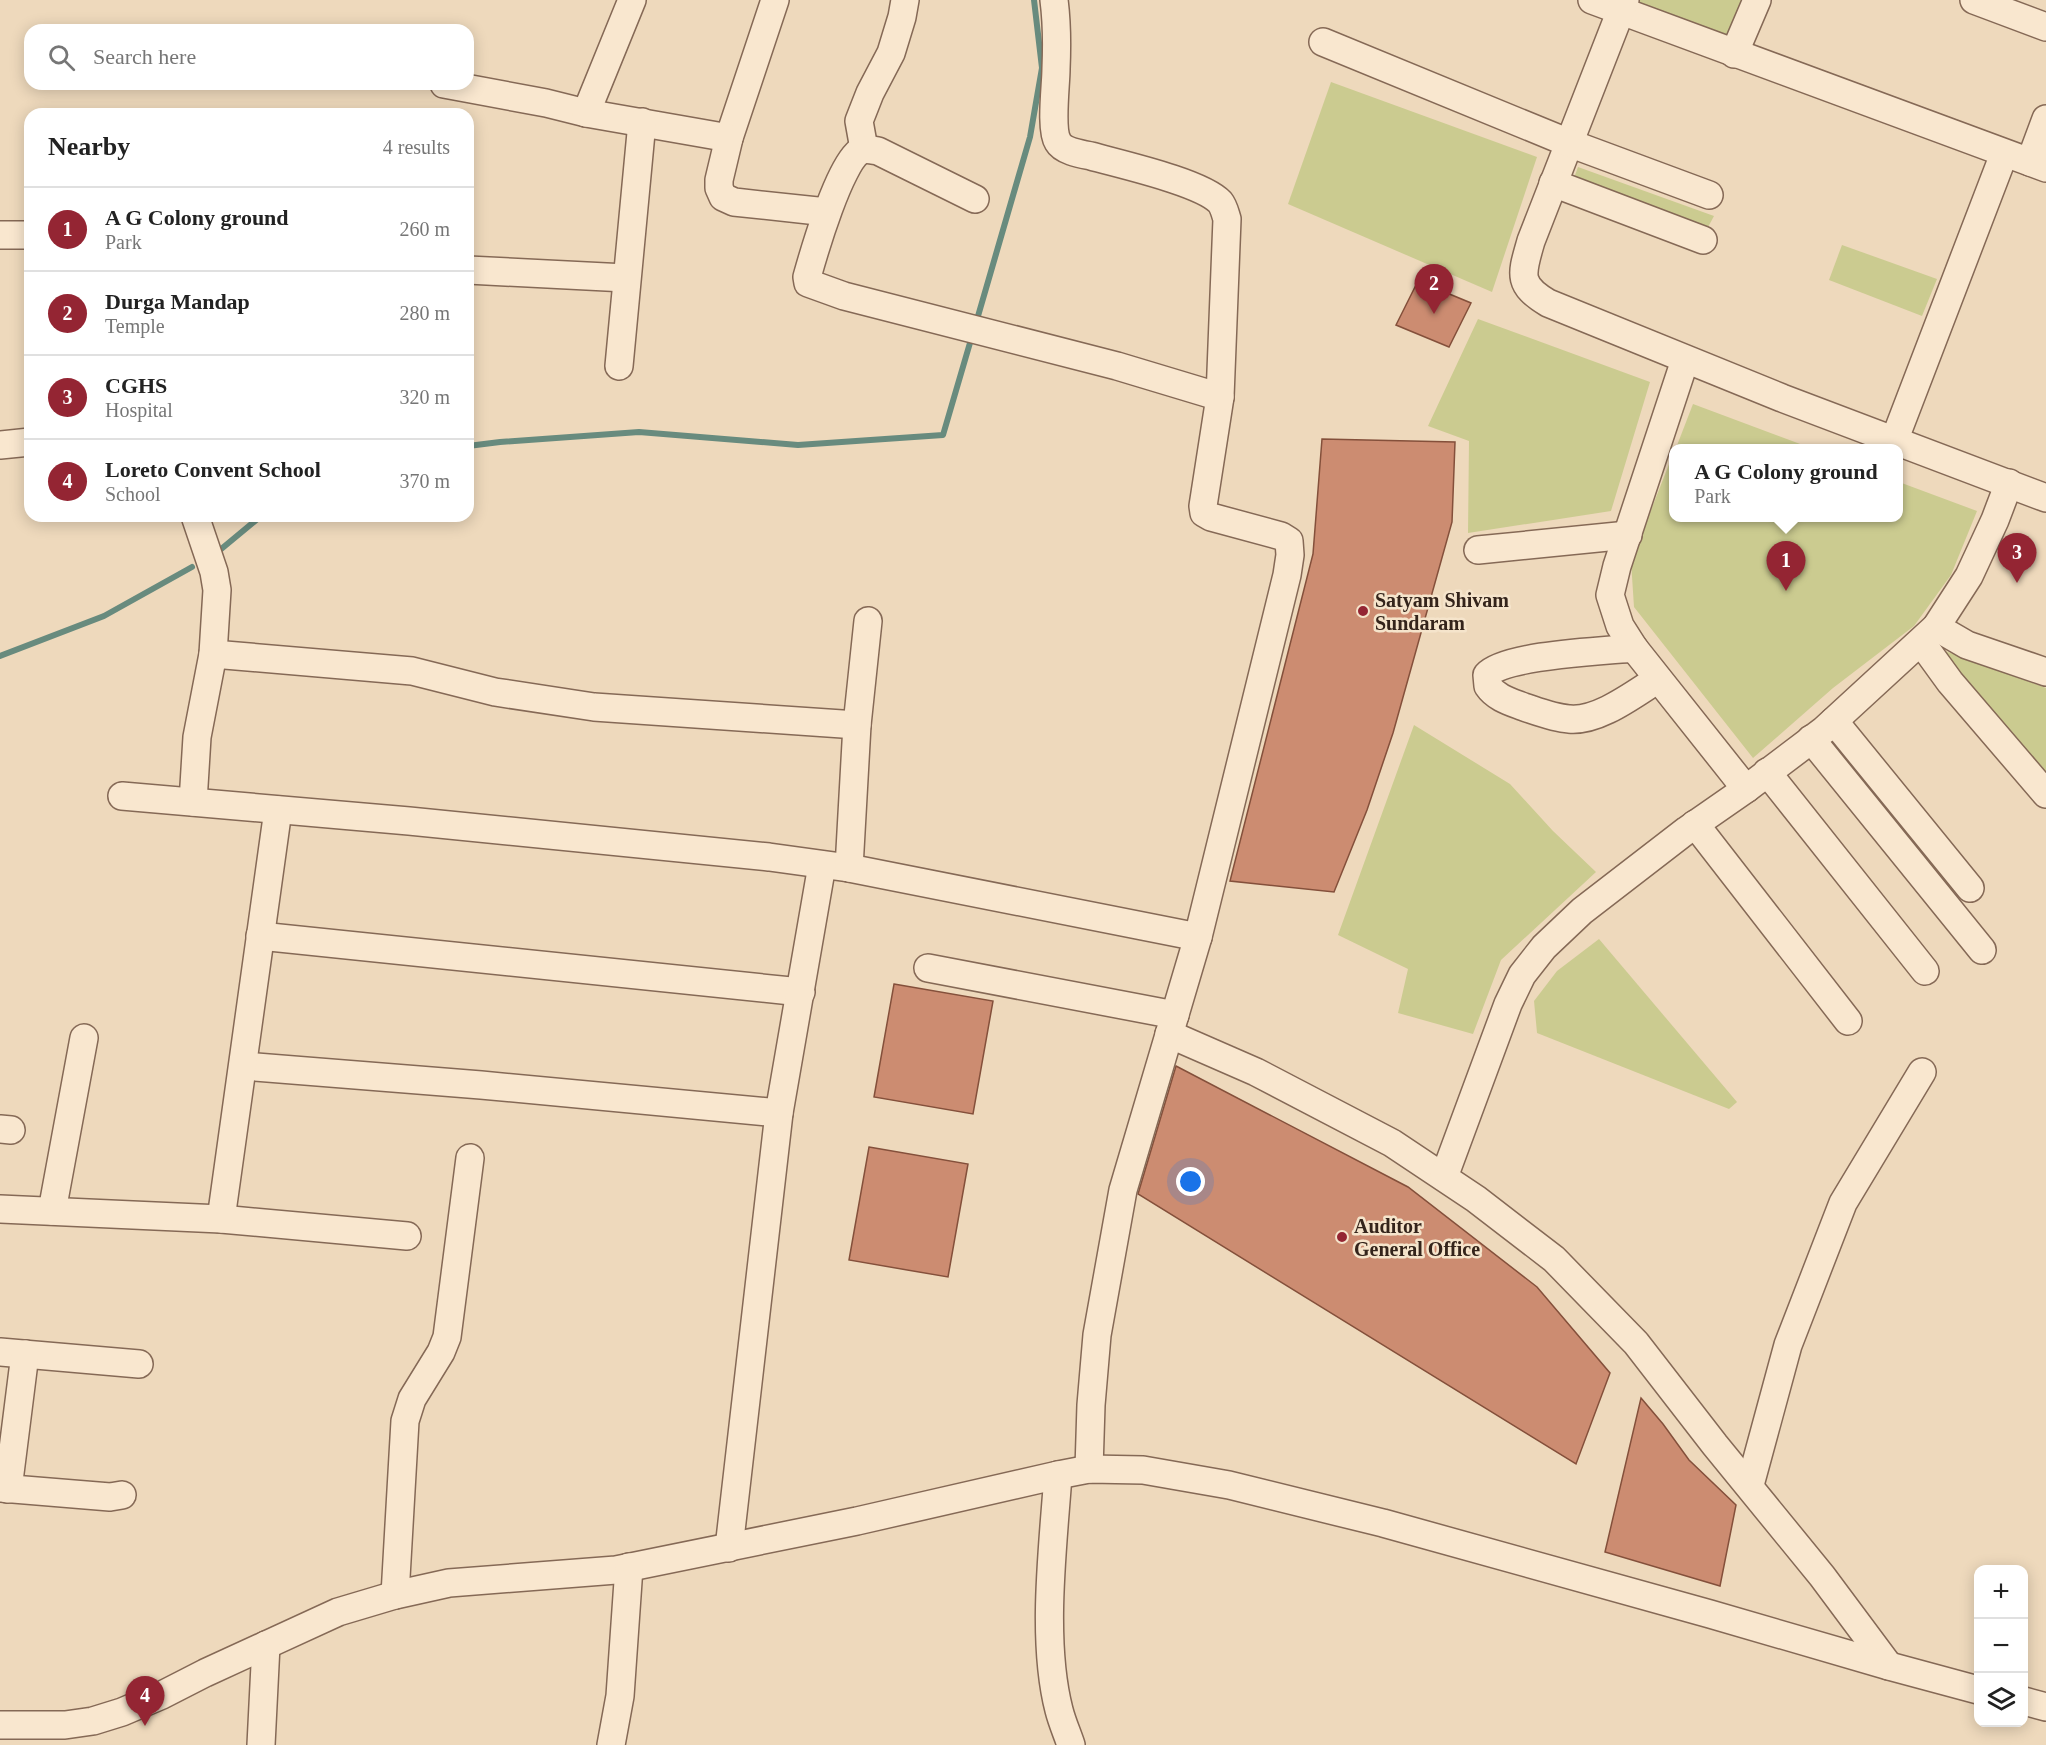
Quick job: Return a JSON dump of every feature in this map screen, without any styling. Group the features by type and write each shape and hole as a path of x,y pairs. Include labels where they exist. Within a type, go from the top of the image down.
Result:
{"street":[{"path":"586,113 632,0"},
{"path":"775,0 729,138 719,188 727,200 827,212"},
{"path":"864,149 859,121 870,93 891,53 905,0"},
{"path":"1054,0 1057,25 1054,99 1058,143 1064,148 1191,186 1212,196 1224,209 1227,219 1220,397 1203,497 1204,513 1211,517 1287,538 1291,546 1287,575 1198,937 1123,1190 1097,1335 1091,1405 1089,1469"},
{"path":"1592,0 1623,5 1734,54 2038,165 2046,119"},
{"path":"1734,54 1757,0"},
{"path":"1974,0 2046,27"},
{"path":"1623,5 1553,183 1525,264 1525,282 1530,291 1548,303 1685,360 1902,444"},
{"path":"1323,42 1569,143 1709,195"},
{"path":"474,90 586,113 729,138"},
{"path":"619,366 642,122"},
{"path":"864,149 878,152 975,198"},
{"path":"864,149 853,158 827,212 807,283 844,296 1105,363 1220,397"},
{"path":"1894,441 2004,154"},
{"path":"1553,183 1703,240"},
{"path":"0,235 24,235"},
{"path":"474,270 626,278"},
{"path":"1685,360 1617,566 1610,595 1620,626 1634,648 1746,789"},
{"path":"0,445 24,443"},
{"path":"1903,444 2046,498"},
{"path":"1444,1177 1508,1004 1522,975 1544,947 1582,911 1834,721 1929,635 1969,576 2009,483"},
{"path":"193,802 197,737 213,654 216,581 197,522"},
{"path":"1478,550 1628,535"},
{"path":"729,1548 779,1113 801,992 836,867 857,725 868,621"},
{"path":"1929,635 1967,645 2046,672"},
{"path":"1929,635 1950,682 2046,794"},
{"path":"1634,648 1523,660 1491,670 1487,675 1488,686 1501,697 1517,704 1549,716 1571,720 1587,718 1605,711 1658,679"},
{"path":"213,654 412,671 495,692 594,707 857,725"},
{"path":"1834,721 1970,888"},
{"path":"1811,739 1983,950"},
{"path":"1767,772 1925,971"},
{"path":"122,796 769,857 836,867 1198,937"},
{"path":"220,1219 278,810"},
{"path":"1695,824 1848,1021"},
{"path":"260,936 801,992"},
{"path":"928,968 1172,1025 1266,1078 1392,1143 1444,1177 1554,1259 1636,1343 1715,1445 1750,1485 1822,1576 1889,1666"},
{"path":"52,1211 84,1038"},
{"path":"243,1066 469,1084 779,1113"},
{"path":"1750,1485 1788,1345 1843,1203 1922,1072"},
{"path":"395,1595 405,1421 412,1399 441,1352 447,1337 470,1158"},
{"path":"0,1209 220,1219 407,1236"},
{"path":"122,1495 104,1497 4,1488 12,1353 140,1364"},
{"path":"0,1725 64,1725 93,1721 162,1695 338,1612 395,1595 449,1583 557,1576 629,1567 729,1548 1089,1469 1170,1473 1306,1503 1974,1689"},
{"path":"1058,1475 1050,1648 1059,1709 1071,1745"},
{"path":"611,1745 620,1696 629,1567"},
{"path":"261,1745 266,1645"},
{"path":"2028,1702 2046,1707"},
{"path":"72,1745 93,1721"}],"green space":[{"path":"1638,0 1751,0 1733,47 1633,13"},
{"path":"1331,82 1537,157 1492,292 1288,204"},
{"path":"1578,167 1714,216 1707,229 1574,178"},
{"path":"1842,245 1937,279 1922,316 1829,280"},
{"path":"1478,319 1650,382 1611,511 1468,533 1469,441 1428,426"},
{"path":"1693,404 1800,444 1678,444"},
{"path":"1669,464 1669,522 1903,522 1903,483 1977,511 1951,575 1914,626 1833,688 1753,758 1634,607 1631,561"},
{"path":"1945,651 2046,688 2046,780 1945,662"},
{"path":"1414,725 1510,784 1553,831 1596,872 1501,960 1473,1034 1398,1013 1408,969 1338,935"},
{"path":"1834,735 1959,889 1950,895 1826,742"},
{"path":"1599,939 1737,1102 1729,1109 1537,1033 1534,1001 1557,971"}],"building":[{"path":"1418,281 1471,303 1449,347 1396,325"},
{"name":"Satyam Shivam Sundaram","path":"1322,439 1455,442 1452,522 1393,733 1367,810 1334,892 1230,881 1313,554"},
{"path":"894,984 993,1001 973,1114 874,1097"},
{"name":"Auditor General Office","path":"1176,1066 1408,1187 1537,1287 1610,1373 1576,1464 1138,1194"},
{"path":"869,1147 968,1164 948,1277 849,1260"},
{"path":"1641,1398 1689,1460 1736,1505 1720,1586 1605,1552"}],"waterway":[{"path":"976,323 1030,137 1042,68 1034,0"},
{"path":"474,445 639,432 798,445 943,435 972,336"},
{"path":"220,550 254,522"},
{"path":"0,656 104,616 192,567"}],"place":[{"name":"Durga Mandap","path":"1434,314"},
{"name":"CGHS","path":"2017,583"},
{"name":"A G Colony ground","path":"1786,591"},
{"name":"Satyam Shivam Sundaram","path":"1363,611"},
{"name":"Auditor General Office","path":"1342,1237"},
{"name":"Loreto Convent School","path":"145,1726"}]}
